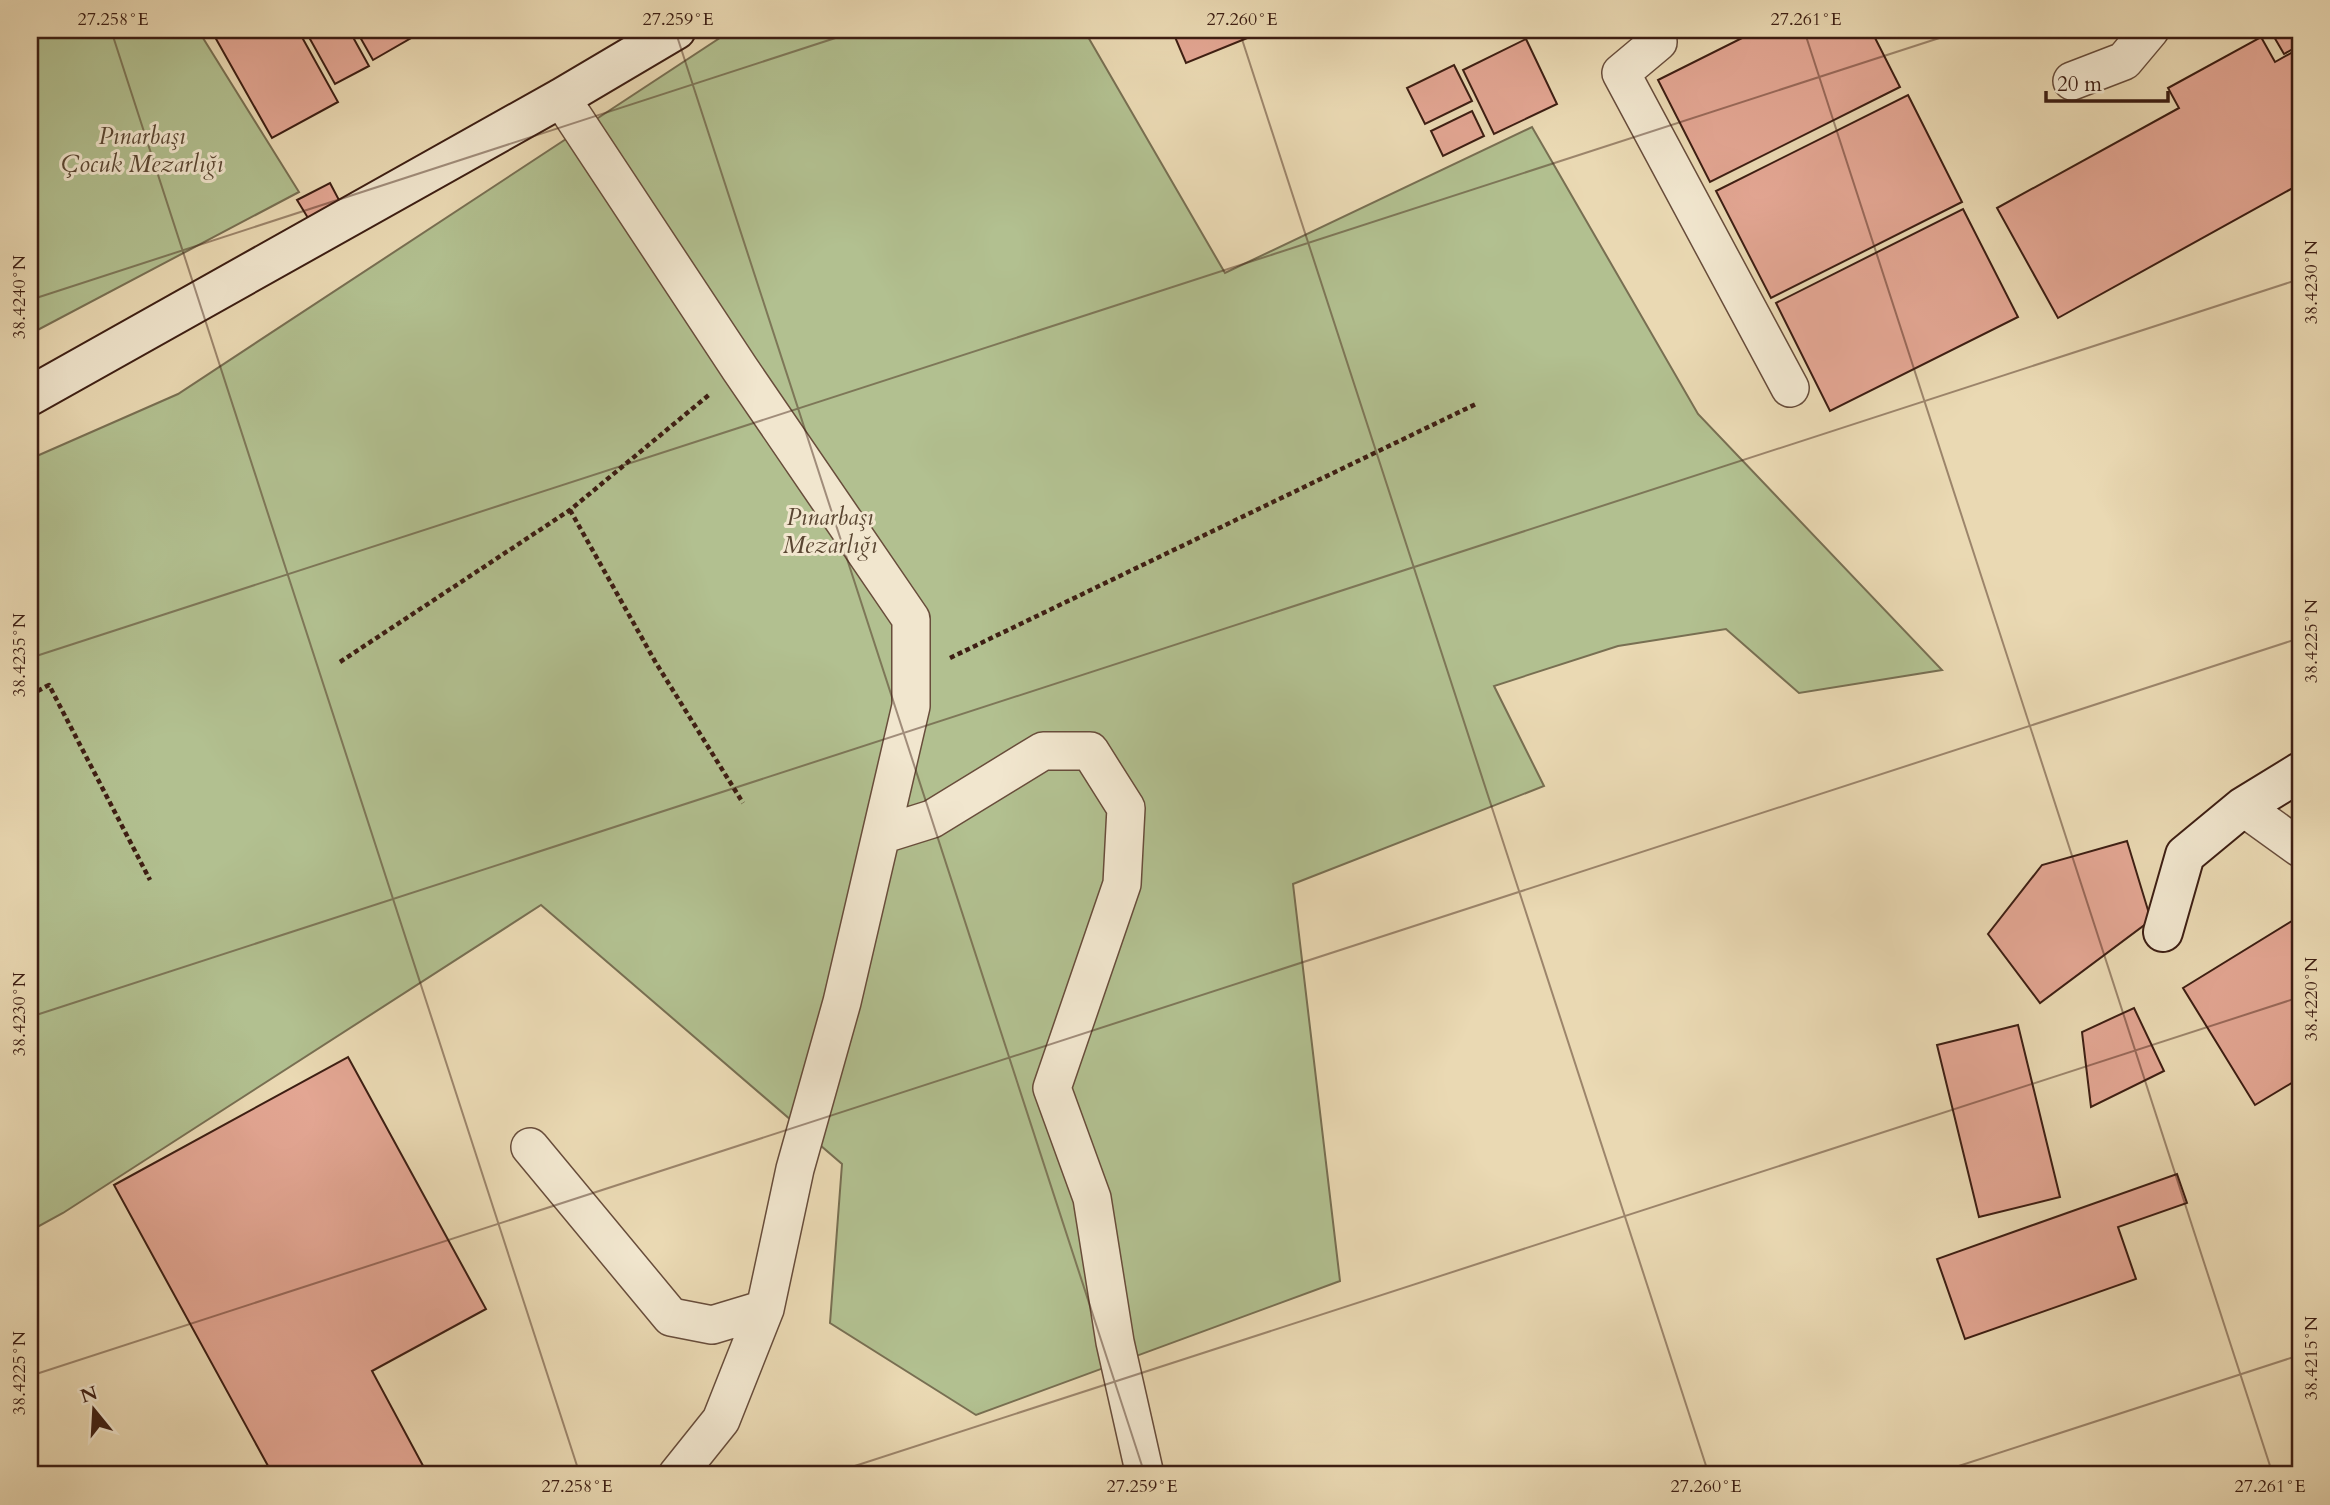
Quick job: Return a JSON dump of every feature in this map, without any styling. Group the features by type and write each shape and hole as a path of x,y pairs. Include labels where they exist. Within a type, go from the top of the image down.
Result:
{"main road":[{"path":"30,396 561,98 676,30"},
{"path":"2163,932 2185,855 2244,807 2300,772"}],"street":[{"path":"1657,30 1658,42 1621,73 1790,388"},
{"path":"2072,81 2124,61 2150,30"},
{"path":"561,98 740,369 911,619 911,706 842,1002 795,1169 765,1309 721,1420 677,1475"},
{"path":"881,835 932,819 1044,751 1090,751 1126,808 1122,884 1052,1088 1092,1198 1115,1342 1145,1475"},
{"path":"2244,807 2300,848"},
{"path":"530,1147 671,1317 712,1325 765,1309"}],"path":[{"path":"340,662 570,510 740,369"},
{"path":"911,677 1478,403"},
{"path":"570,510 656,663 743,803"},
{"path":"30,695 49,685 150,880"}],"green space":[{"name":"Pınarbaşı Çocuk Mezarlığı","path":"30,30 198,30 299,192 30,334"},
{"name":"Pınarbaşı Mezarlığı","path":"732,30 1084,30 1225,273 1532,127 1698,414 1942,670 1799,693 1726,629 1618,646 1494,686 1544,786 1293,884 1340,1281 976,1415 830,1323 842,1164 541,905 63,1213 30,1231 30,459 178,394"}],"building":[{"path":"211,30 298,30 338,102 272,138"},
{"path":"305,30 349,30 369,66 335,84"},
{"path":"356,30 416,30 418,34 373,60"},
{"path":"1172,30 1267,30 1186,63"},
{"path":"1758,30 1871,30 1900,87 1710,182 1658,80"},
{"path":"2270,30 2300,30 2300,45 2284,54"},
{"path":"2261,37 2275,62 2300,48 2300,184 2058,318 1997,208 2179,108 2168,88"},
{"path":"1526,39 1557,104 1494,134 1463,70"},
{"path":"1454,65 1472,101 1425,124 1407,88"},
{"path":"1908,95 1962,202 1771,298 1716,191"},
{"path":"1472,111 1484,136 1443,156 1431,131"},
{"path":"330,183 339,200 308,218 297,200"},
{"path":"1963,209 2018,317 1830,411 1776,303"},
{"path":"2127,841 2151,920 2040,1003 1988,934 2042,865"},
{"path":"2300,916 2300,1078 2255,1105 2183,988"},
{"path":"2134,1008 2164,1071 2091,1107 2082,1032"},
{"path":"2018,1025 2060,1197 1979,1217 1937,1045"},
{"path":"348,1057 486,1309 372,1371 428,1475 273,1475 114,1185"},
{"path":"2177,1174 2187,1203 2118,1227 2136,1279 1965,1339 1937,1259"}]}
